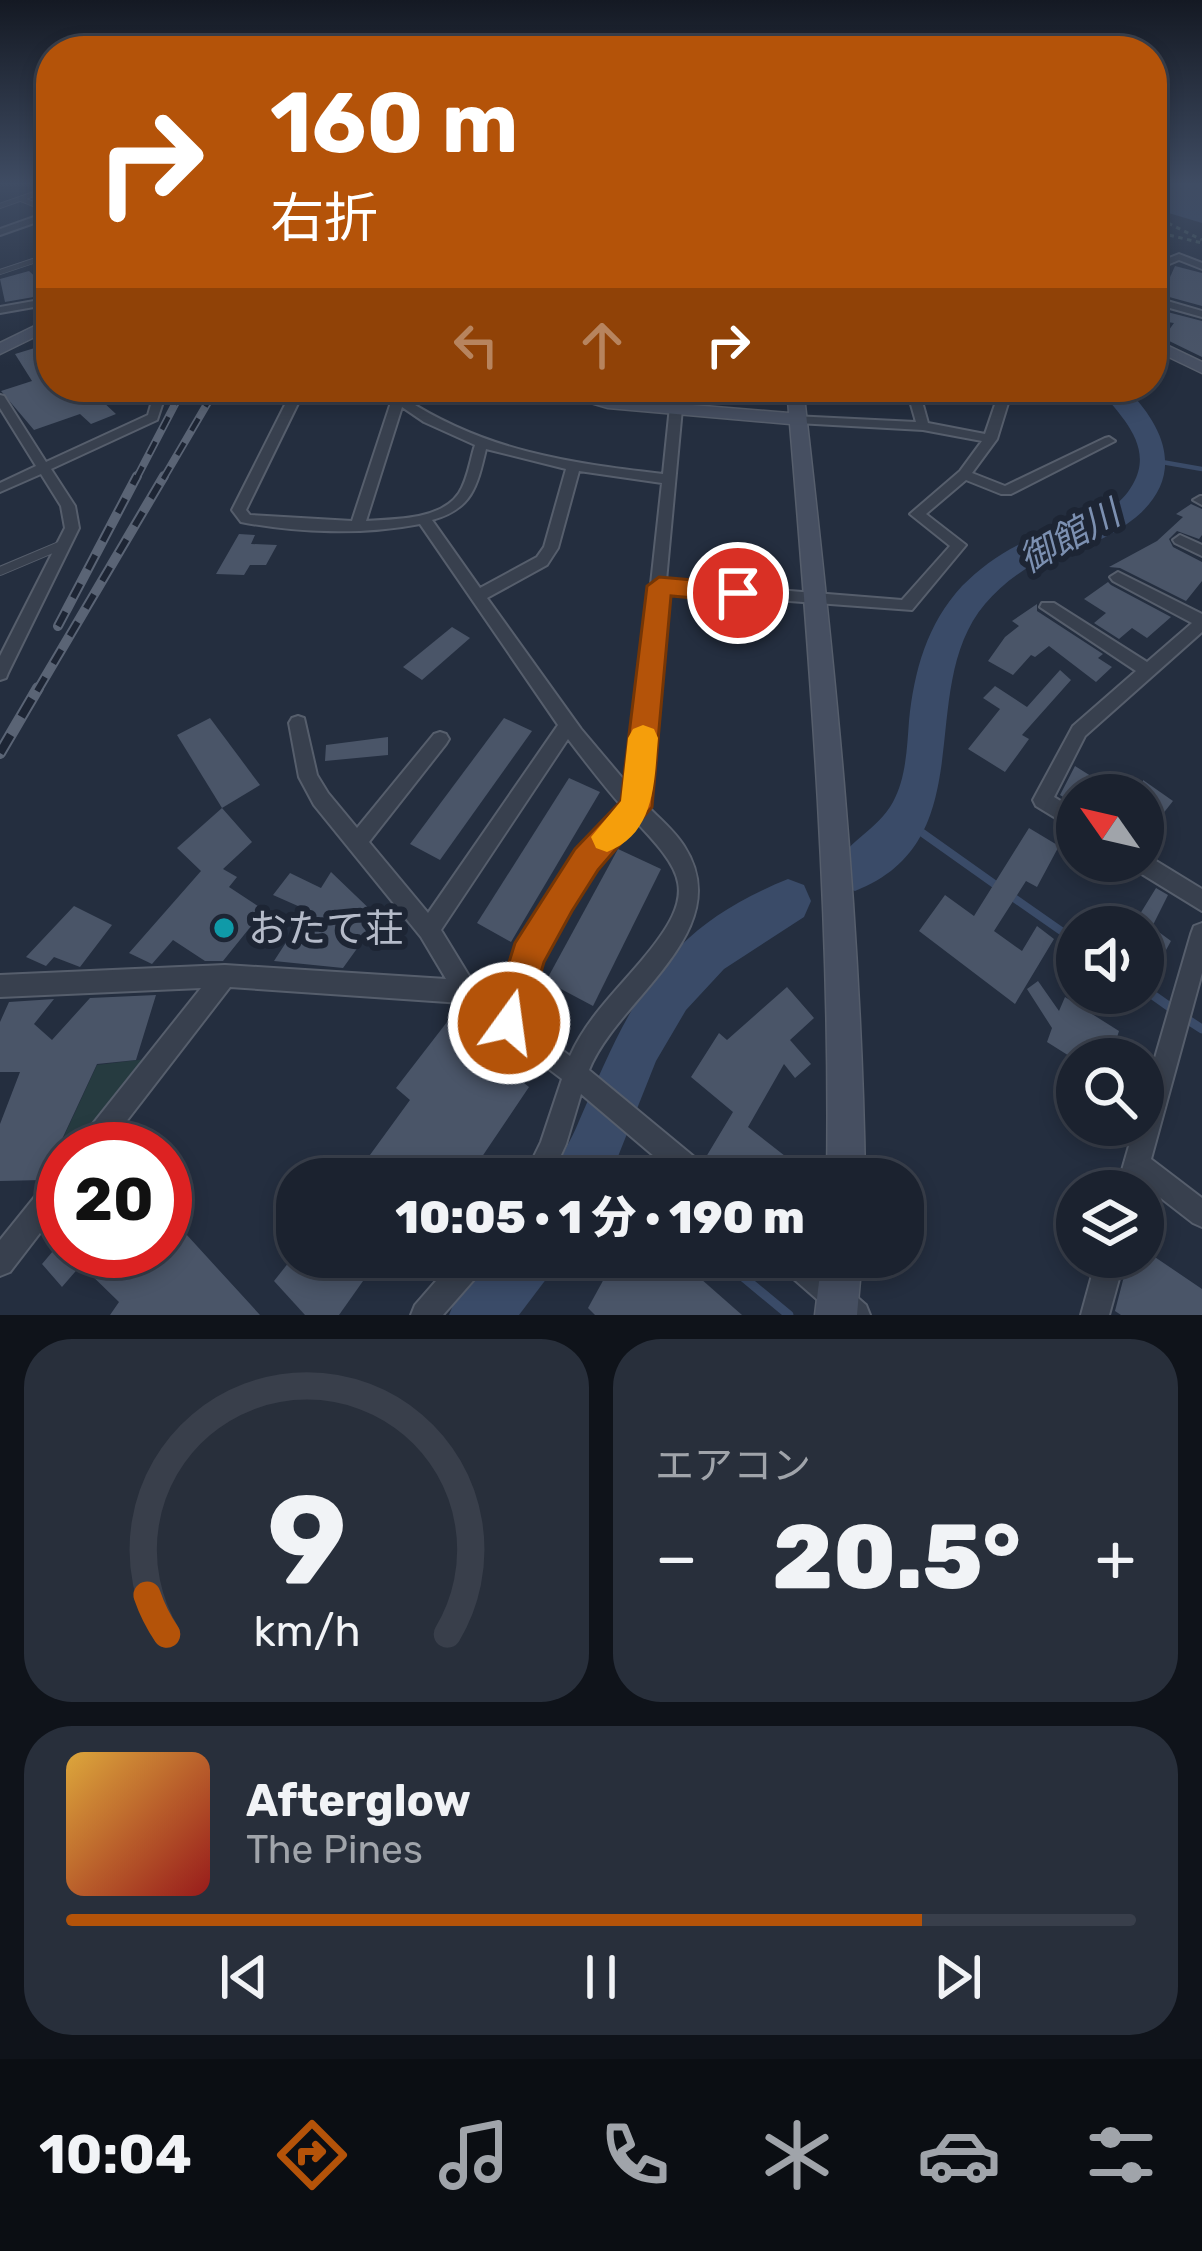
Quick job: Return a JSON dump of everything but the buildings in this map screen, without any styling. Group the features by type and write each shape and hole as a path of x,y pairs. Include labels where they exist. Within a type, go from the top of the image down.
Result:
{"street":[{"path":"1167,262 1179,257 1202,266"},
{"path":"0,310 36,304"},
{"path":"1167,304 1202,314"},
{"path":"0,350 36,331"},
{"path":"1167,350 1202,368"},
{"path":"0,399 6,426 45,467 68,506 69,542 0,674"},
{"path":"0,488 153,417 158,402"},
{"path":"293,402 239,510 247,519 357,526 422,517 454,506 463,497 482,443"},
{"path":"357,526 397,402"},
{"path":"410,402 436,424 482,443 573,468 666,479"},
{"path":"611,402 677,411 923,426 991,439"},
{"path":"636,807 677,402"},
{"path":"796,402 816,599 846,1018 846,1158"},
{"path":"916,402 923,426"},
{"path":"659,586 906,606 959,545 917,514 967,476 991,439 1002,402"},
{"path":"967,476 1006,491 1109,441"},
{"path":"480,595 542,561 551,548 573,468"},
{"path":"422,517 480,595 506,643 566,728 671,842 689,892 682,921 594,1034 546,1158"},
{"path":"1180,540 1202,551"},
{"path":"1057,774 1079,731 1202,622 1118,578"},
{"path":"1048,608 1147,670"},
{"path":"298,723 308,777 429,930 466,992 676,1158"},
{"path":"429,930 566,728"},
{"path":"358,841 440,739"},
{"path":"1056,775 1043,800 1056,808"},
{"path":"1164,877 1202,901"},
{"path":"1135,1170 1202,934"},
{"path":"0,986 225,976 466,992"},
{"path":"110,1122 225,976"},
{"path":"1137,1164 1202,1214"},
{"path":"0,1262 36,1216"},
{"path":"425,1315 457,1278"},
{"path":"811,1278 844,1310"},
{"path":"843,1278 844,1310"},
{"path":"1095,1315 1105,1278"}],"lane":[{"path":"0,272 36,260"},
{"path":"0,572 69,542"},
{"path":"509,1023 527,956 586,860 636,807"}],"green space":[{"path":"146,1059 92,1122 71,1122 97,1065"}],"waterway":[{"name":"御館川","path":"855,870 891,841 912,809 923,775 935,668 947,632 971,598 1029,553 1109,523 1145,490 1153,472 1153,452 1147,431 1126,402"},
{"path":"1156,461 1202,469"},
{"path":"907,822 1000,888"},
{"path":"1011,896 1056,927"},
{"name":"御館川","path":"590,1158 637,1044 668,992 707,953 788,901"},
{"path":"1164,1003 1174,1010"},
{"path":"1185,1018 1202,1029"},
{"path":"595,1154 600,1158"},
{"name":"御館川","path":"480,1315 509,1278"},
{"path":"744,1278 789,1315"}],"railway":[{"path":"136,479 176,402"},
{"path":"163,479 208,402"},
{"path":"58,626 137,476"},
{"path":"37,691 164,476"},
{"path":"0,753 38,688"}],"slow traffic":[{"path":"607,837 636,807 643,738"}],"place":[{"name":"おたて荘","path":"224,928"}],"route":[{"path":"509,1023 516,983 527,956 586,860 636,807 659,586 738,593"}]}
